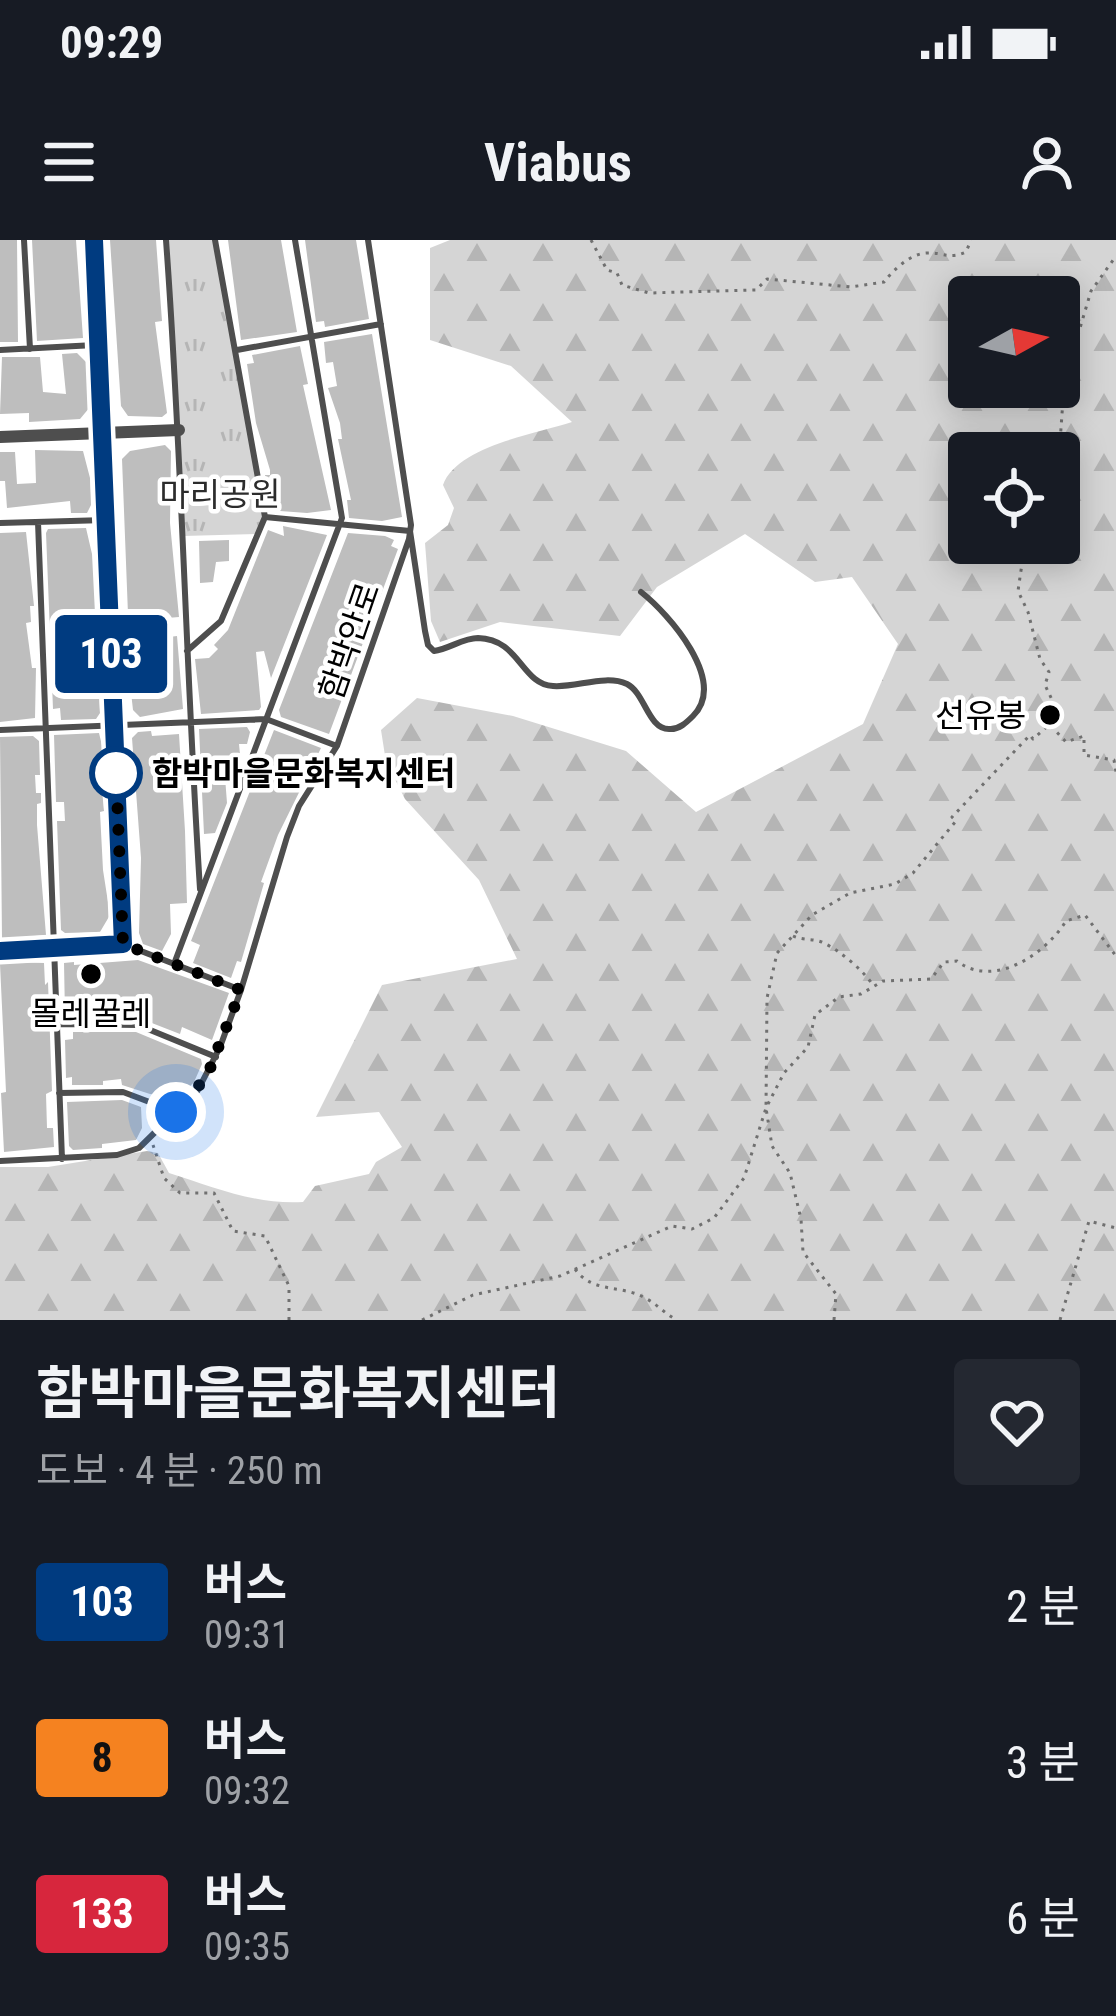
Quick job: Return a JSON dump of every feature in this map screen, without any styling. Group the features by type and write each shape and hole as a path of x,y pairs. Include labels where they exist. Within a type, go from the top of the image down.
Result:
{"street":[{"path":"0,951 123,944 94,240"},
{"path":"0,437 179,430"}],"lane":[{"path":"25,240 30,349"},
{"path":"166,240 200,895"},
{"path":"187,651 221,621 266,518 215,240"},
{"path":"174,964 340,524 295,240"},
{"name":"함박안로","path":"368,240 428,645 434,650 479,638 497,642 513,650 539,683 554,686 624,682 635,690 658,726 680,727 702,705 700,669 666,614 641,592"},
{"path":"235,351 381,324"},
{"path":"0,350 98,345"},
{"path":"266,518 410,531"},
{"path":"0,524 106,520"},
{"path":"38,522 62,1159"},
{"name":"함박안로","path":"0,1161 117,1155 139,1148 198,1090 241,990 293,821 337,746 410,531"},
{"path":"0,730 266,719 337,746"},
{"path":"123,944 241,990"},
{"path":"57,1024 138,1025 216,1057"},
{"path":"59,1093 123,1093 176,1112"}],"path":[{"path":"591,240 607,270 617,273 622,285 649,293 756,290 767,279 851,286 884,282 893,269 912,257 927,253 953,259 966,252 971,240"},
{"path":"1061,432 1063,400 1073,378 1072,356 1091,291 1116,256"},
{"path":"1022,564 1018,591 1040,659 1049,672 1045,686 1054,704 1049,724 1066,742 1084,736 1084,755 1114,760 1116,772"},
{"path":"834,1320 836,1294 802,1252 801,1219 790,1173 772,1146 766,1108 767,998 777,953 812,915 850,893 896,884 913,873 956,821 952,817 1030,735 1033,739 1049,724"},
{"path":"422,1320 472,1295 560,1276 672,1226 692,1229 714,1218 744,1178 766,1108 784,1072 808,1047 815,1015 839,997 861,994 883,981 931,979 944,962 957,961 972,973 1003,972 1056,937 1066,921 1085,915 1115,950"},
{"path":"794,936 822,942 866,974 874,986"},
{"path":"151,1137 164,1178 180,1193 214,1193 232,1231 265,1236 289,1286 289,1320"},
{"path":"1060,1320 1089,1221 1116,1228"},
{"path":"574,1269 600,1288 646,1298 658,1311 677,1320"}],"green space":[{"name":"마리공원","path":"166,240 215,240 265,517 258,534 183,536"},
{"path":"450,240 1116,240 1116,1320 0,1320 0,1167 48,1167 147,1151 158,1153 169,1173 202,1184 252,1198 303,1202 315,1186 369,1174 376,1162 402,1147 379,1112 316,1117 382,985 517,959 479,880 405,799 386,762 381,730 417,698 513,716 626,751 696,812 863,724 898,644 852,577 815,582 745,534 657,587 620,636 500,622 440,642 431,621 425,543 448,525 454,508 443,485 464,460 480,451 572,422 511,366 430,340 430,248"}],"building":[{"path":"0,240 17,240 18,342 0,342"},
{"path":"32,240 76,240 83,338 37,341"},
{"path":"110,240 156,240 162,321 155,322 167,413 162,417 128,416 121,406"},
{"path":"228,240 281,240 297,332 241,340"},
{"path":"305,240 356,240 369,319 325,327 324,321 316,322"},
{"path":"372,334 402,517 382,521 349,518 347,500 351,500 338,439 342,439 340,423 328,388 337,386 333,362 326,363 324,342"},
{"path":"300,346 308,384 303,385 331,510 307,513 280,511 274,506 247,364 254,363 252,355"},
{"path":"77,353 86,362 90,407 80,419 29,422 29,413 0,414 2,357 40,357 43,392 66,394 62,354"},
{"path":"165,445 171,451 170,523 179,617 167,618 169,637 177,636 183,709 140,717 133,710 131,692 122,459 130,451"},
{"path":"35,450 83,451 90,478 87,513 71,513 70,501 7,508 0,452 15,452 17,484 36,483"},
{"path":"283,526 327,535 271,678 264,651 256,652 261,707 201,714 195,659 209,658 218,649 214,645 228,630 268,530 284,536"},
{"path":"86,528 92,554 100,713 96,719 61,720 60,708 53,709 46,533 48,529"},
{"path":"26,532 34,606 30,606 31,622 26,623 32,668 36,668 35,718 0,722 0,533"},
{"path":"348,533 385,536 398,549 329,734 281,717 279,710"},
{"path":"229,540 229,561 216,562 213,582 200,583 199,541"},
{"path":"247,727 247,744 239,744 241,765 233,766 234,776 225,777 227,803 215,833 204,834 199,729"},
{"path":"274,730 321,748 278,835 241,962 237,961 231,978 193,963 200,945 191,941"},
{"path":"151,731 152,736 179,734 185,831 187,903 170,904 171,934 162,951 143,944 139,933 141,858 132,738"},
{"path":"99,733 105,758 99,758 104,811 100,812 110,915 100,932 65,933 61,930 57,821 65,821 64,802 56,802 54,735"},
{"path":"33,736 39,741 40,775 35,775 36,793 41,793 37,825 46,935 2,939 0,737"},
{"path":"138,960 229,993 212,1040 182,1027 180,1034 139,1018 65,1015 64,963"},
{"path":"44,963 52,1091 46,1094 47,1128 53,1128 54,1147 4,1152 0,964"},
{"path":"73,1032 136,1032 201,1059 202,1064 179,1098 122,1085 121,1079 103,1081 103,1085 72,1085 72,1077 66,1078 65,1040 73,1039"},
{"path":"122,1100 141,1107 142,1128 136,1140 102,1144 102,1148 73,1150 69,1146 67,1102"}],"bus line":[{"name":"103","path":"0,951 123,944 94,240"}],"place":[{"name":"선유봉","path":"1050,715"},
{"name":"함박마을문화복지센터","path":"116,773"},
{"name":"몰레꿀레","path":"91,974"}],"route":[{"path":"116,773 116,769 123,944 241,990 207,1076 176,1112"}]}
